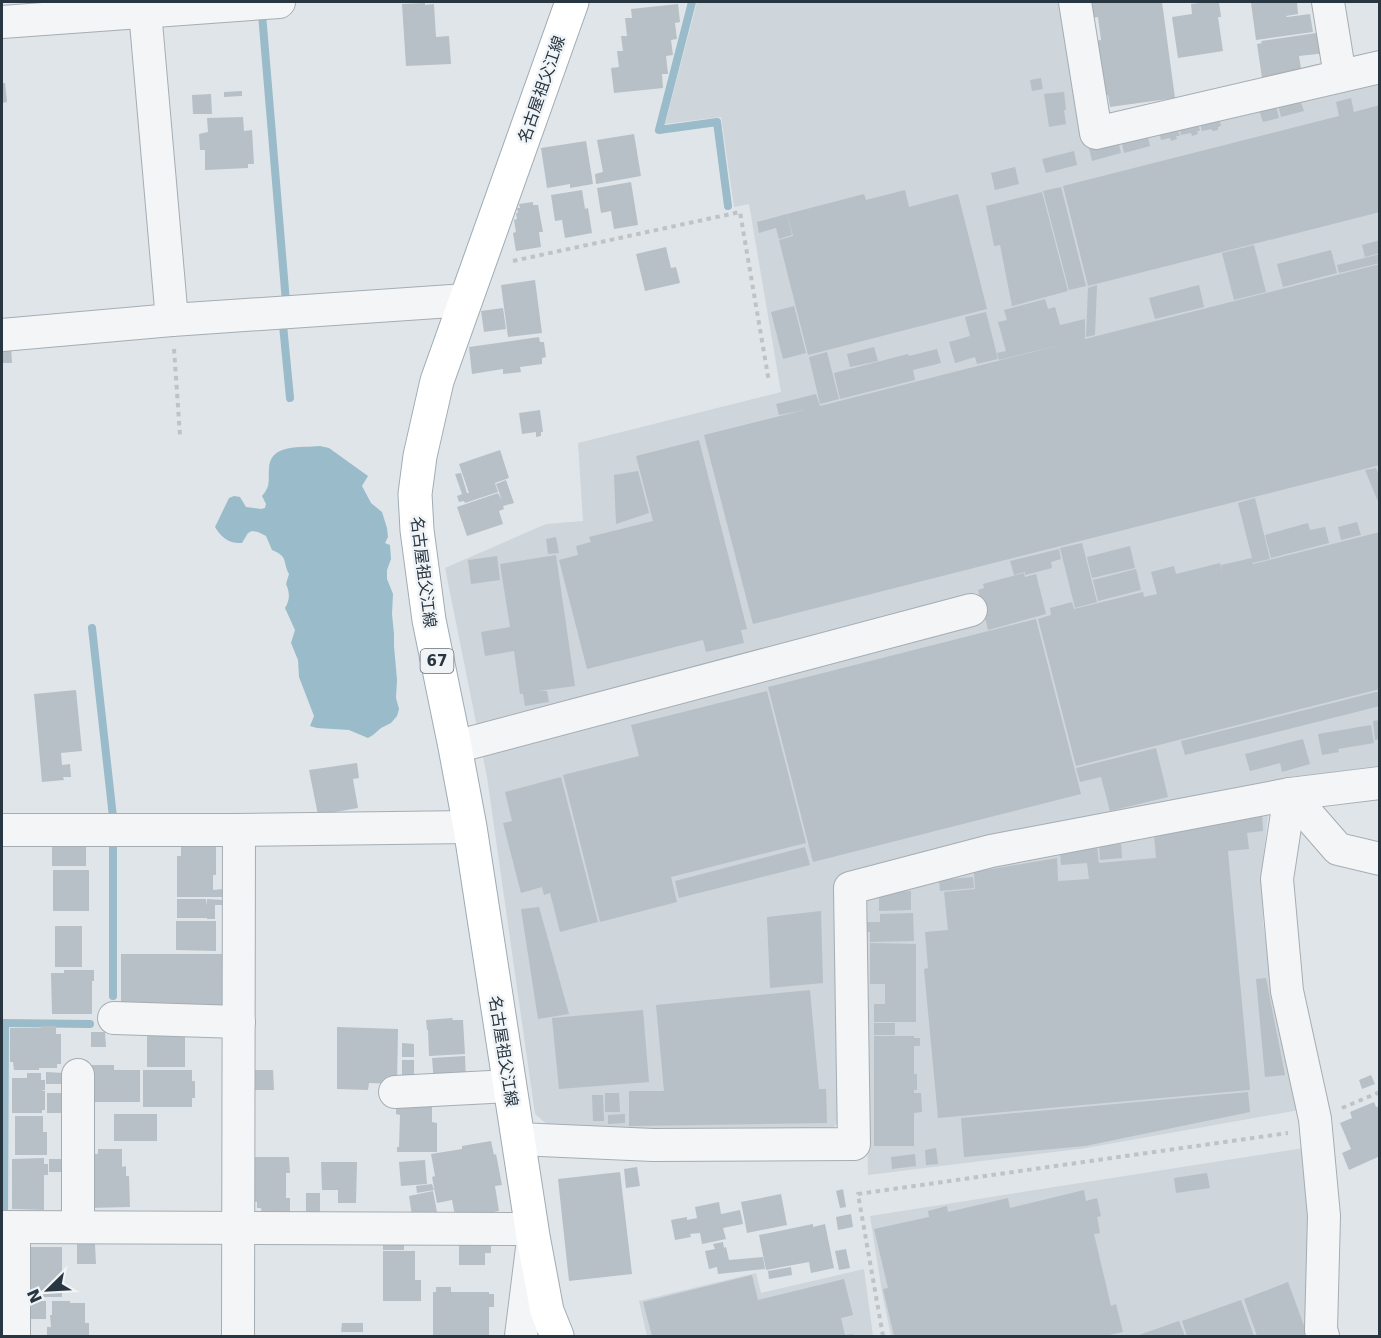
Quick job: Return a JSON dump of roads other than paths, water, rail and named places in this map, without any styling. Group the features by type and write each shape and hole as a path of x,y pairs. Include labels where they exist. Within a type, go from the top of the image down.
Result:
{"main road":[{"name":"名古屋祖父江線","path":"557,1336 548,1311 533,1233 470,827 429,620 417,530 415,494 420,456 437,381 572,2"}],"street":[{"path":"2,22 147,8 279,2"},
{"path":"1075,2 1096,133 1380,67"},
{"path":"1328,2 1340,76"},
{"path":"147,8 172,320"},
{"path":"2,335 172,320 466,300"},
{"path":"455,747 971,610"},
{"path":"518,1139 653,1144 854,1144 850,888 991,851 1290,794 1380,783"},
{"path":"1290,794 1338,849 1380,859"},
{"path":"1290,794 1277,879 1287,991 1315,1124 1324,1216 1321,1330 1323,1336"},
{"path":"2,830 470,827"},
{"path":"238,1336 239,830"},
{"path":"114,1018 239,1022"},
{"path":"78,1075 78,1227"},
{"path":"394,1092 510,1086"},
{"path":"14,1336 8,1227 238,1227 533,1233 521,1336"}],"water":[{"path":"296,447 329,448 368,476 362,486 371,503 382,512 388,537 385,543 390,545 391,559 387,579 393,594 396,698 399,709 391,723 368,738 349,730 310,726 314,716 299,677 298,660 291,643 295,630 285,608 289,599 286,584 289,574 284,560 281,555 272,550 266,536 258,532 248,533 242,543 237,543 226,539 215,527 229,498 234,496 240,497 246,507 265,508 266,504 262,496 268,486 270,461 274,455"}],"waterway":[{"path":"692,2 659,130 717,122 728,206"},
{"path":"262,14 286,302"},
{"path":"283,325 290,398"},
{"path":"92,628 113,817"},
{"path":"113,842 113,996"},
{"path":"2,1023 90,1024"},
{"path":"4,1217 5,1023"}]}
